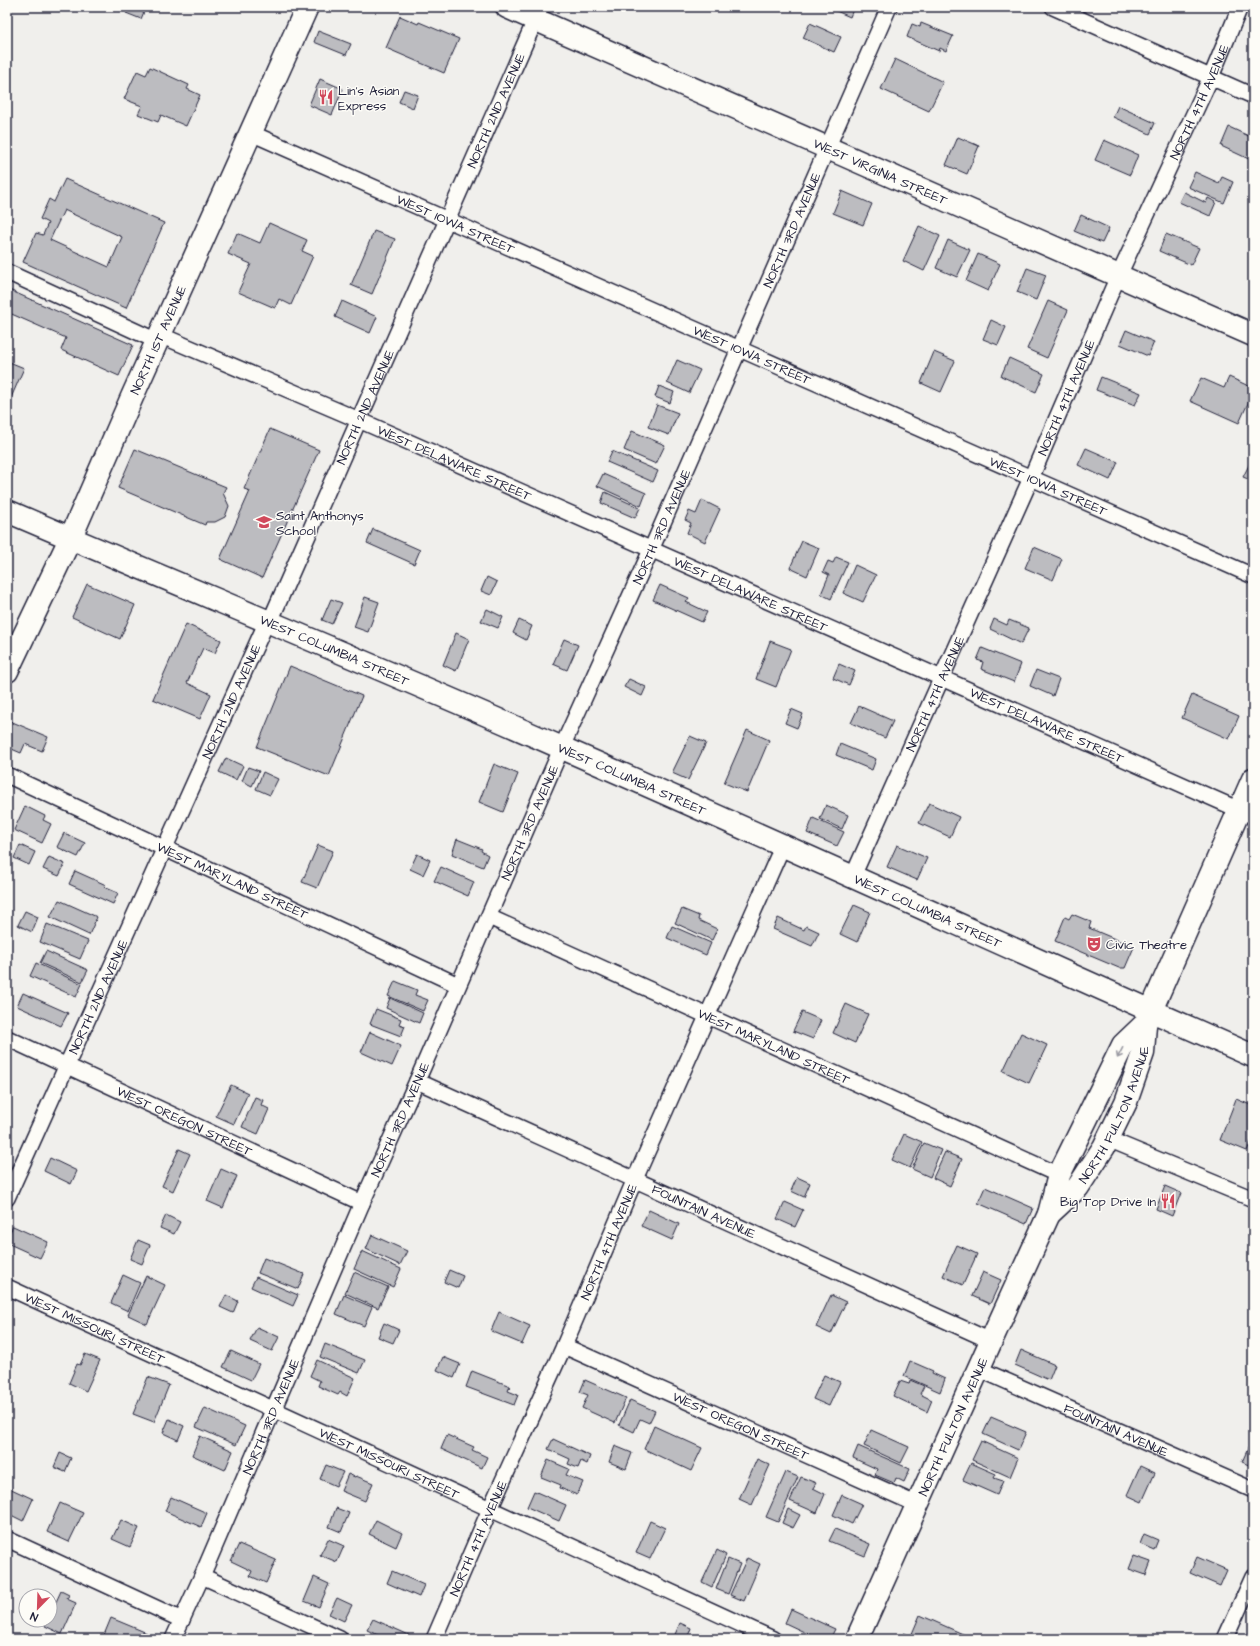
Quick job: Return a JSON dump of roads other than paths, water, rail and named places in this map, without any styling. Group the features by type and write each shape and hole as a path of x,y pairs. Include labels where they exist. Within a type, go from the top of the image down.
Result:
{"main road":[{"name":"NORTH 1ST AVENUE","path":"7,671 70,537 307,7"},
{"name":"WEST VIRGINIA STREET","path":"507,7 538,13 828,148 1253,335"},
{"name":"WEST COLUMBIA STREET","path":"7,511 562,747 853,876 1148,1017 1253,1056"},
{"name":"NORTH FULTON AVENUE","path":"857,1639 1049,1214 1058,1175 1123,1045 1148,1017 1246,813 1253,779"},
{"name":"NORTH FULTON AVENUE","path":"1049,1214 1078,1187 1108,1139 1126,1102 1144,1053 1148,1017"}],"street":[{"name":"NORTH 3RD AVENUE","path":"173,1639 202,1576 362,1203 458,985 490,917 562,747 651,550 889,7"},
{"path":"1053,7 1253,96"},
{"name":"NORTH 4TH AVENUE","path":"853,876 1031,478 1119,276 1211,77 1240,7"},
{"name":"NORTH 2ND AVENUE","path":"7,1198 267,621 272,617 538,13"},
{"name":"WEST IOWA STREET","path":"251,133 447,221 739,348 1253,576"},
{"name":"WEST DELAWARE STREET","path":"7,272 159,338 359,420 1246,813"},
{"name":"WEST MARYLAND STREET","path":"7,776 458,985"},
{"name":"NORTH 4TH AVENUE","path":"434,1639 490,1509 564,1346 782,845"},
{"name":"WEST MARYLAND STREET","path":"490,917 1058,1175"},
{"name":"WEST OREGON STREET","path":"7,1038 362,1203"},
{"name":"FOUNTAIN AVENUE","path":"417,1081 991,1341"},
{"path":"1108,1139 1253,1199"},
{"name":"WEST MISSOURI STREET","path":"7,1286 773,1639"},
{"name":"WEST OREGON STREET","path":"564,1346 918,1506"},
{"name":"FOUNTAIN AVENUE","path":"979,1369 1253,1490"},
{"path":"7,1539 182,1620"},
{"path":"202,1576 340,1639"},
{"path":"1225,1639 1253,1577"}],"place":[{"name":"Lin's Asian Express","path":"326,97"},
{"name":"Saint Anthonys School","path":"264,522"},
{"name":"Civic Theatre","path":"1094,944"},
{"name":"Big Top Drive In","path":"1168,1201"}]}
